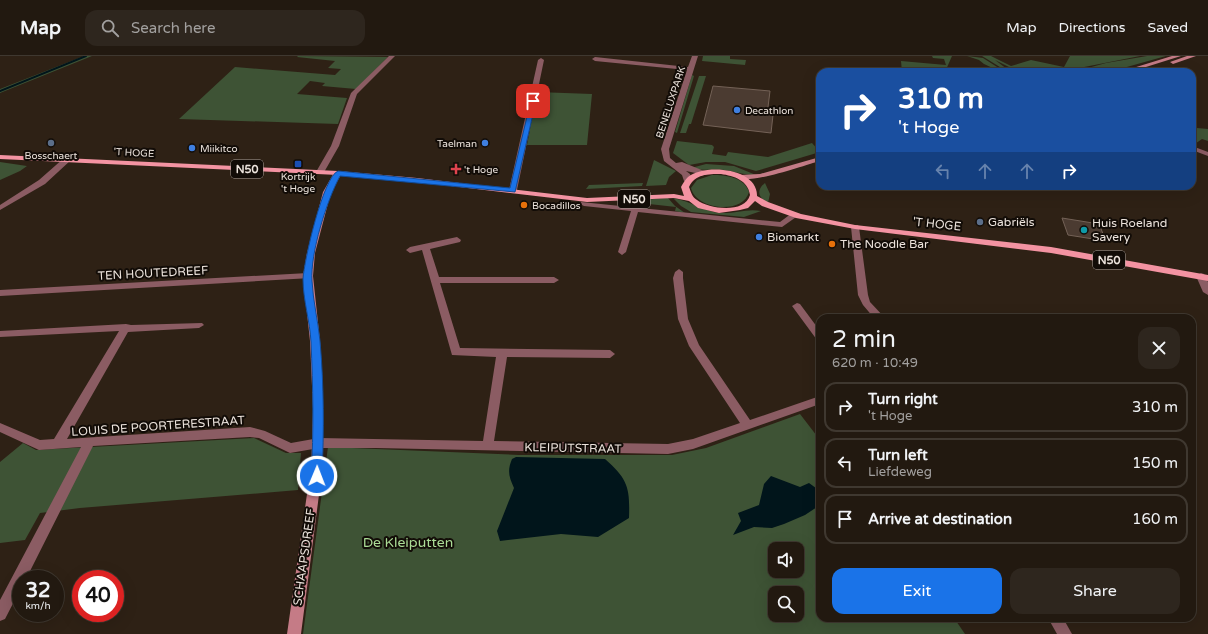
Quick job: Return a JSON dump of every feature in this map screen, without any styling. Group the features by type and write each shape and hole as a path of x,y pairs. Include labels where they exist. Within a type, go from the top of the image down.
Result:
{"main road":[{"name":"'T HOGE","path":"0,157 338,173 513,190 577,197 587,200 674,196 690,199"},
{"name":"N50","path":"686,184 705,173 721,172 740,177 751,185 754,193"},
{"name":"'T HOGE","path":"577,197 588,194 668,191 686,184"},
{"path":"686,184 690,199"},
{"name":"'T HOGE","path":"754,193 765,204 793,217"},
{"path":"743,207 754,193"},
{"name":"N50","path":"690,199 701,206 718,210 730,210 743,207"},
{"name":"'T HOGE","path":"743,207 760,208 827,226 855,227 1016,246 1204,277"}],"street":[{"path":"320,172 335,146 354,93 392,56"},
{"name":"BENELUXPARK","path":"686,184 684,172 669,162 665,149 696,56"},
{"path":"1137,68 1178,56"},
{"path":"1154,68 1194,56"},
{"path":"595,59 691,69"},
{"path":"513,190 541,60"},
{"path":"1196,150 1208,154"},
{"name":"BENELUXPARK","path":"666,154 689,169 705,173"},
{"path":"0,208 42,182 67,160"},
{"path":"740,177 760,176 816,160"},
{"path":"754,193 761,182 816,165"},
{"name":"SCHAAPSDREEF","path":"294,634 314,487 317,476 319,443 316,341 308,276 311,253 327,192 338,173"},
{"name":"'T HOGE","path":"584,204 782,225 793,217"},
{"path":"622,252 635,210"},
{"path":"855,227 863,295 866,303 876,314"},
{"path":"410,250 457,240"},
{"path":"425,247 436,280 456,352 610,354"},
{"path":"679,272 678,278 683,319 694,346 747,425"},
{"name":"TEN HOUTEDREEF","path":"0,293 308,276"},
{"path":"1204,277 1208,292"},
{"path":"436,280 554,280"},
{"path":"797,306 816,332"},
{"path":"0,334 198,325"},
{"path":"56,445 126,328"},
{"path":"488,446 502,353"},
{"name":"KLEIPUTSTRAAT","path":"319,443 668,449 693,444 816,401"},
{"name":"LOUIS DE POORTERESTRAAT","path":"0,427 39,445 250,432 261,434 290,448 319,443"},
{"path":"0,614 89,443"},
{"path":"1058,622 1065,634"}],"green space":[{"path":"84,56 92,56 0,93 0,89"},
{"path":"703,56 730,56 730,59 746,60 745,65 702,61"},
{"path":"932,56 952,56 947,68 902,68 901,61 946,65 944,59 933,58"},
{"path":"967,56 983,58 999,68 993,68 979,60"},
{"path":"982,56 991,56 1011,66 1031,60 1064,67 1070,56 1140,56 1079,68 1011,68 995,60 1006,68 1002,68"},
{"path":"1147,56 1166,56 1123,68 1088,68 1106,63"},
{"path":"297,57 388,57 356,89 322,86 325,83 310,81 297,94 347,98 338,124 179,119 235,67 335,75 341,69 328,68 335,61"},
{"path":"692,75 694,76 677,133 675,132"},
{"path":"699,76 706,76 691,124 689,124 686,133 680,133"},
{"path":"537,92 592,94 587,145 527,145"},
{"path":"1196,127 1208,129 1208,141 1202,139 1196,143"},
{"path":"677,141 712,145 714,147 712,154 726,156 728,152 768,157 812,143 816,148 816,153 756,171 725,162 706,162 689,165 673,153"},
{"path":"654,160 676,171 669,177 666,185 646,186"},
{"path":"0,162 27,166 20,171 0,180"},
{"path":"706,164 734,166 756,175 725,170 691,168"},
{"path":"712,175 729,176 739,180 747,187 749,192 745,199 738,204 729,207 710,205 701,201 691,188 697,180"},
{"path":"643,183 642,186 586,189 589,185"},
{"path":"765,183 770,194 768,203 762,199 759,194 760,188"},
{"path":"668,198 675,206 685,213 675,211 676,207 640,203 638,207 640,200"},
{"path":"673,198 720,213 751,210 761,211 744,217 691,212 681,206"},
{"name":"De Kleiputten","path":"800,414 816,435 816,622 957,622 965,634 303,634 328,447 519,455 672,455 706,448"},
{"path":"254,438 286,453 301,453 298,490 80,508 40,513 25,540 0,543 0,462 23,443 36,450"}],"shaded area":[{"path":"516,457 605,459 619,472 626,485 629,499 629,518 598,537 561,534 500,541 497,531 514,488 509,471 512,459"},
{"path":"771,476 800,487 809,483 816,488 816,508 805,515 772,528 754,527 733,535 741,521 738,513 759,505 764,484"}],"building":[{"name":"Decathlon","path":"713,86 770,91 767,115 773,115 771,133 703,125"},
{"name":"Huis Roeland Savery","path":"1062,218 1099,224 1106,241 1068,235"}],"waterway":[{"path":"0,91 86,56"}],"place":[{"name":"Decathlon","path":"737,110"},
{"name":"Bosschaert","path":"51,143"},
{"name":"Taelman","path":"485,143"},
{"name":"Miikitco","path":"192,148"},
{"name":"Kortrijk 't Hoge","path":"298,164"},
{"name":"'t Hoge","path":"456,169"},
{"name":"Bocadillos","path":"524,205"},
{"name":"Gabriëls","path":"980,222"},
{"name":"Huis Roeland Savery","path":"1084,230"},
{"name":"Biomarkt","path":"759,237"},
{"name":"The Noodle Bar","path":"832,244"}],"route":[{"path":"317,476 319,431 316,341 308,280 311,253 327,192 338,173 513,190 533,101"}]}
